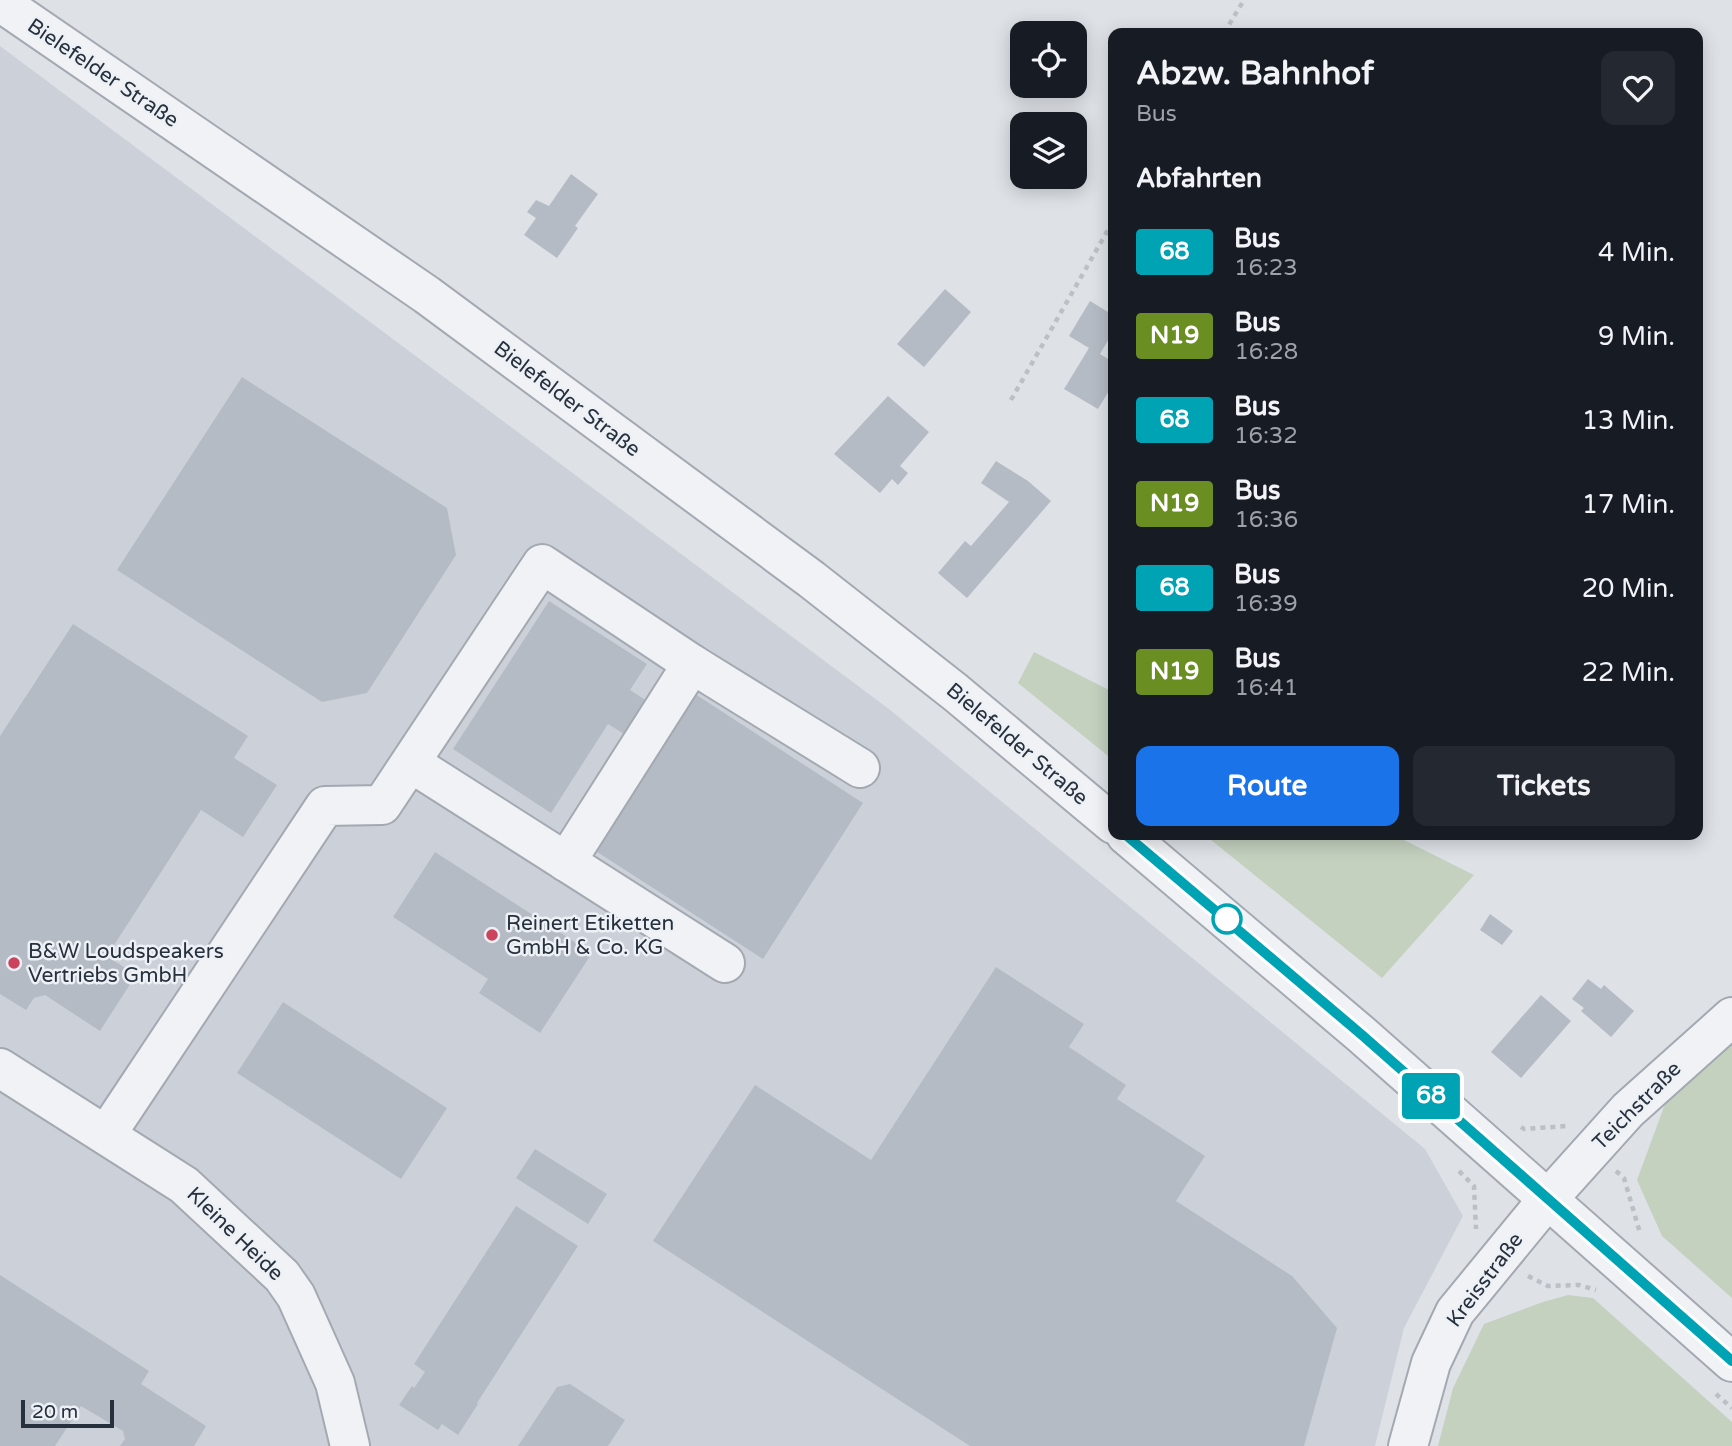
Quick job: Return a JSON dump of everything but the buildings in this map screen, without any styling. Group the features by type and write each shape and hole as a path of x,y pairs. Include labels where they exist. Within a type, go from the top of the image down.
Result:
{"street":[{"name":"Bielefelder Straße","path":"0,2 449,312 811,579 955,692 1108,820"},
{"path":"106,1135 325,806 382,804 542,564 692,664 860,768"},
{"path":"566,862 692,664"},
{"path":"411,763 725,962"},
{"path":"1132,840 1362,1035 1547,1200 1722,1376"},
{"name":"Teichstraße","path":"1547,1200 1628,1110 1732,1017"},
{"name":"Kleine Heide","path":"0,1068 184,1185 282,1276 296,1296 335,1383 350,1446"},
{"name":"Kreisstraße","path":"1408,1446 1431,1363 1455,1312 1547,1200"}],"path":[{"path":"1227,28 1244,0"},
{"path":"1011,400 1108,230"},
{"path":"1625,1178 1640,1233 1647,1241"},
{"path":"1474,1186 1477,1227"},
{"path":"1533,1280 1548,1286 1579,1285 1597,1290"},
{"path":"1722,1376 1732,1408"}],"shaded area":[{"path":"0,46 889,709 1425,1149 1463,1216 1404,1328 1375,1446 0,1446"}],"green space":[{"path":"1034,652 1108,689 1108,756 1018,683"},
{"path":"1211,840 1404,840 1474,875 1382,978"},
{"path":"1732,1043 1732,1298 1662,1236 1637,1180 1665,1104"},
{"path":"1568,1295 1593,1298 1732,1422 1732,1446 1438,1446 1453,1388 1484,1324"}],"bus line":[{"name":"68","path":"1132,840 1362,1035 1732,1361"}],"place":[{"name":"Reinert Etiketten GmbH & Co. KG","path":"492,935"},
{"name":"B&W Loudspeakers Vertriebs GmbH","path":"14,963"}]}
